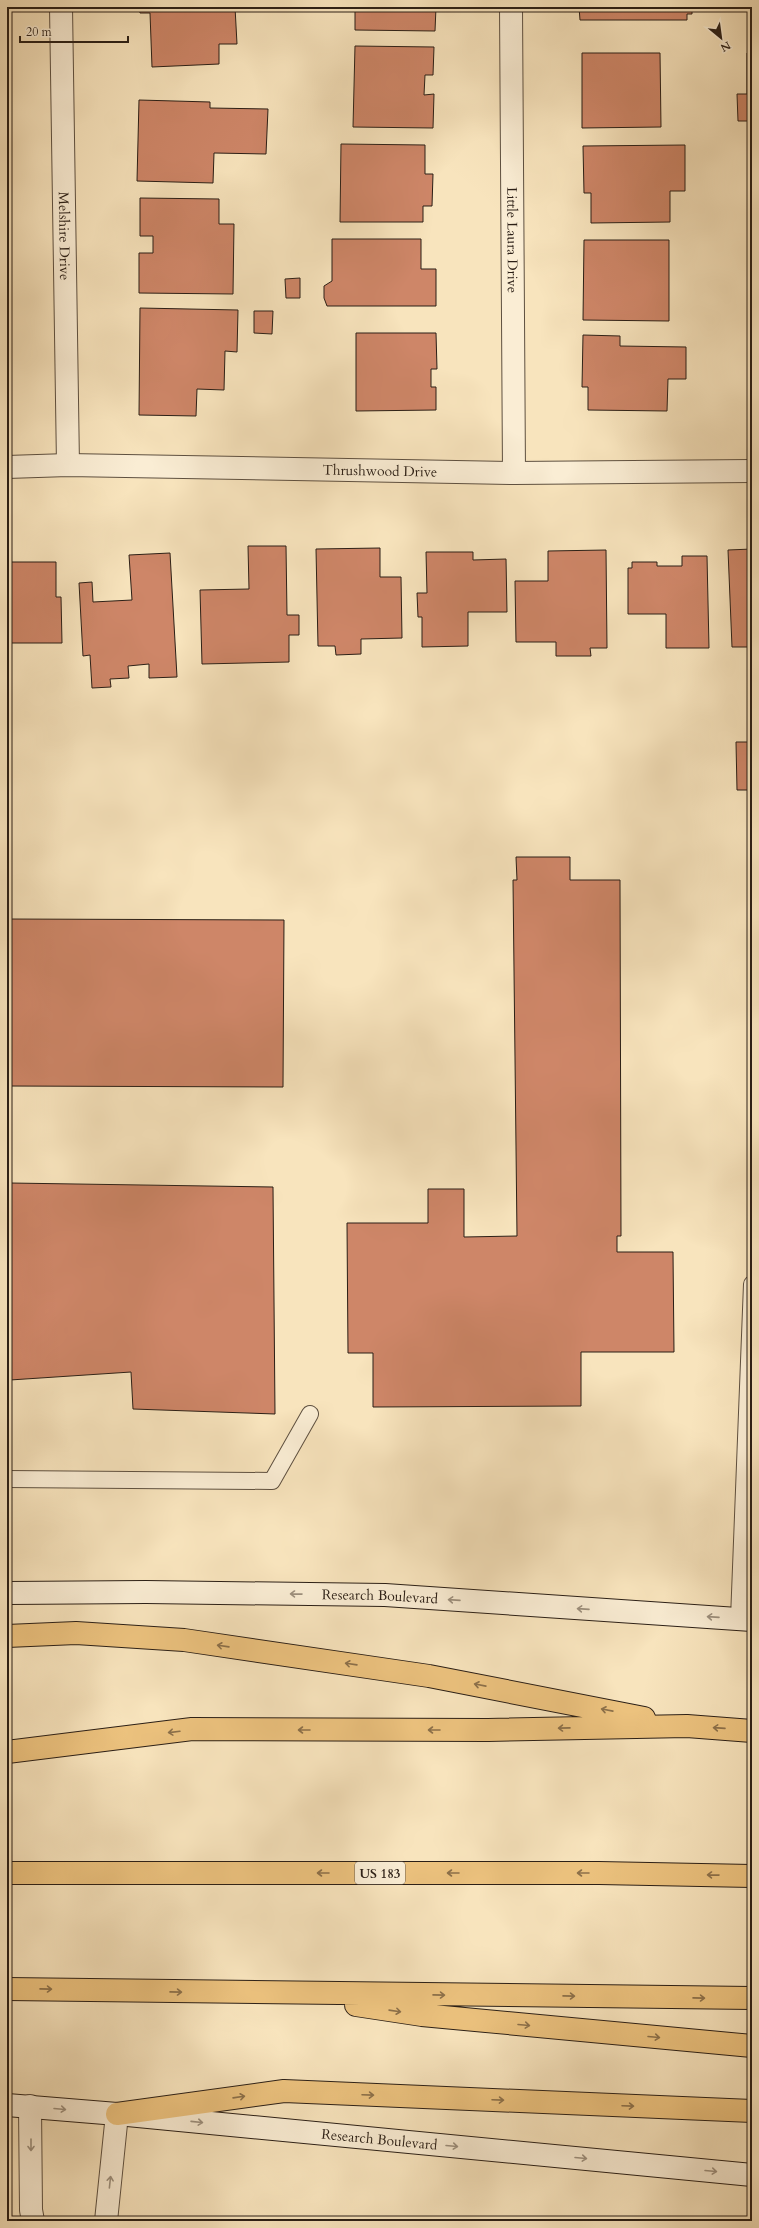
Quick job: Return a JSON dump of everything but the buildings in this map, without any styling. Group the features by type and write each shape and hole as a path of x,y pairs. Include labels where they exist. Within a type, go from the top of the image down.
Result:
{"highway":[{"path":"7,1636 76,1633 184,1640 429,1676 687,1726"},
{"path":"7,1752 192,1729 488,1730 687,1726 752,1731"},
{"name":"US 183","path":"7,1872 599,1873 752,1876"},
{"path":"7,1989 752,1998"},
{"path":"274,1993 422,2015 752,2046"},
{"path":"117,2114 284,2091 752,2111"}],"street":[{"name":"Melshire Drive","path":"61,7 68,465"},
{"name":"Little Laura Drive","path":"511,7 514,473"},
{"name":"Thrushwood Drive","path":"7,466 68,465 514,473 752,471"},
{"name":"Research Boulevard","path":"7,1593 146,1592 385,1595 745,1620"},
{"name":"Research Boulevard","path":"7,2105 752,2174"},
{"path":"30,2106 31,2210 33,2221"},
{"path":"106,2221 117,2114"}],"lane":[{"path":"745,1620 752,1284"},
{"path":"7,1479 272,1480 310,1414"}]}
